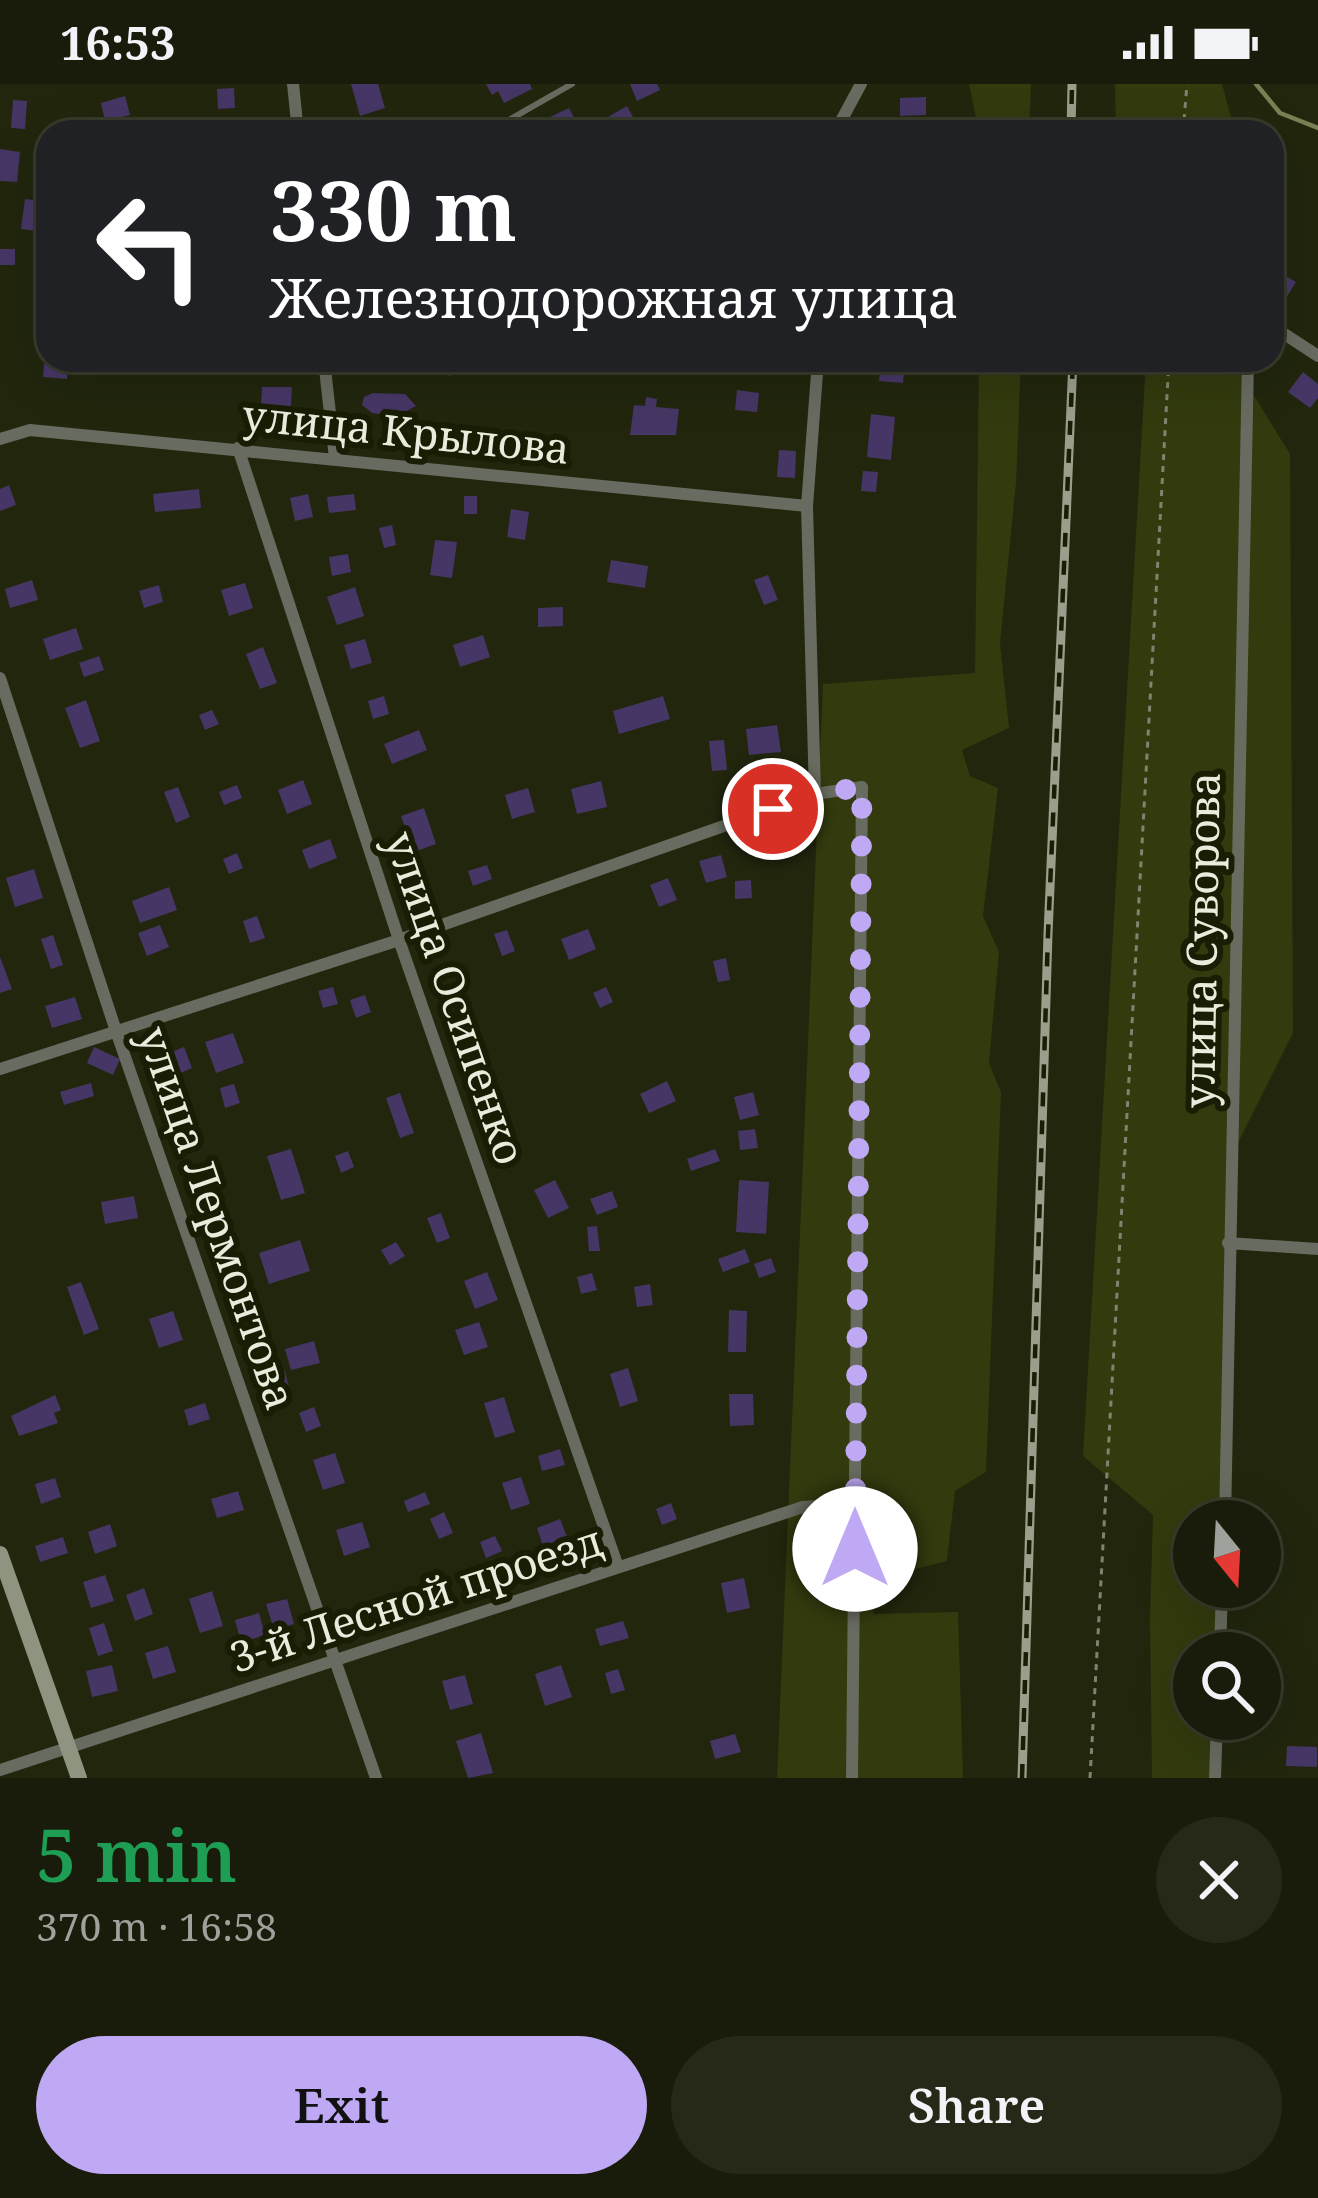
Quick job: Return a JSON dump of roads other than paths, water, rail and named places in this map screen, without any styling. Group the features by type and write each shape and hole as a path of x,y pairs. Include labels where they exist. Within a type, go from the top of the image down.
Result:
{"street":[{"path":"293,84 297,120"},
{"path":"842,120 861,84"},
{"path":"1284,334 1318,356"},
{"path":"325,372 335,458"},
{"path":"815,794 807,506 817,372"},
{"name":"улица Суворова","path":"1225,1500 1248,372"},
{"name":"улица Крылова","path":"0,439 30,430 807,506"},
{"name":"улица Осипенко","path":"238,448 399,940 618,1567"},
{"name":"улица Лермонтова","path":"0,678 116,1031 376,1778"},
{"path":"0,1069 399,940 815,794 862,787 852,1778"},
{"path":"1228,1243 1318,1250"},
{"name":"3-й Лесной проезд","path":"0,1770 803,1507 856,1503"},
{"path":"0,1554 79,1778"},
{"path":"1215,1778 1216,1740"}],"lane":[{"path":"509,120 572,84"}],"waterway":[{"path":"1256,84 1280,113 1318,128"}],"railway":[{"path":"1071,120 1072,84"},
{"path":"1022,1778 1048,934 1072,372"}]}
